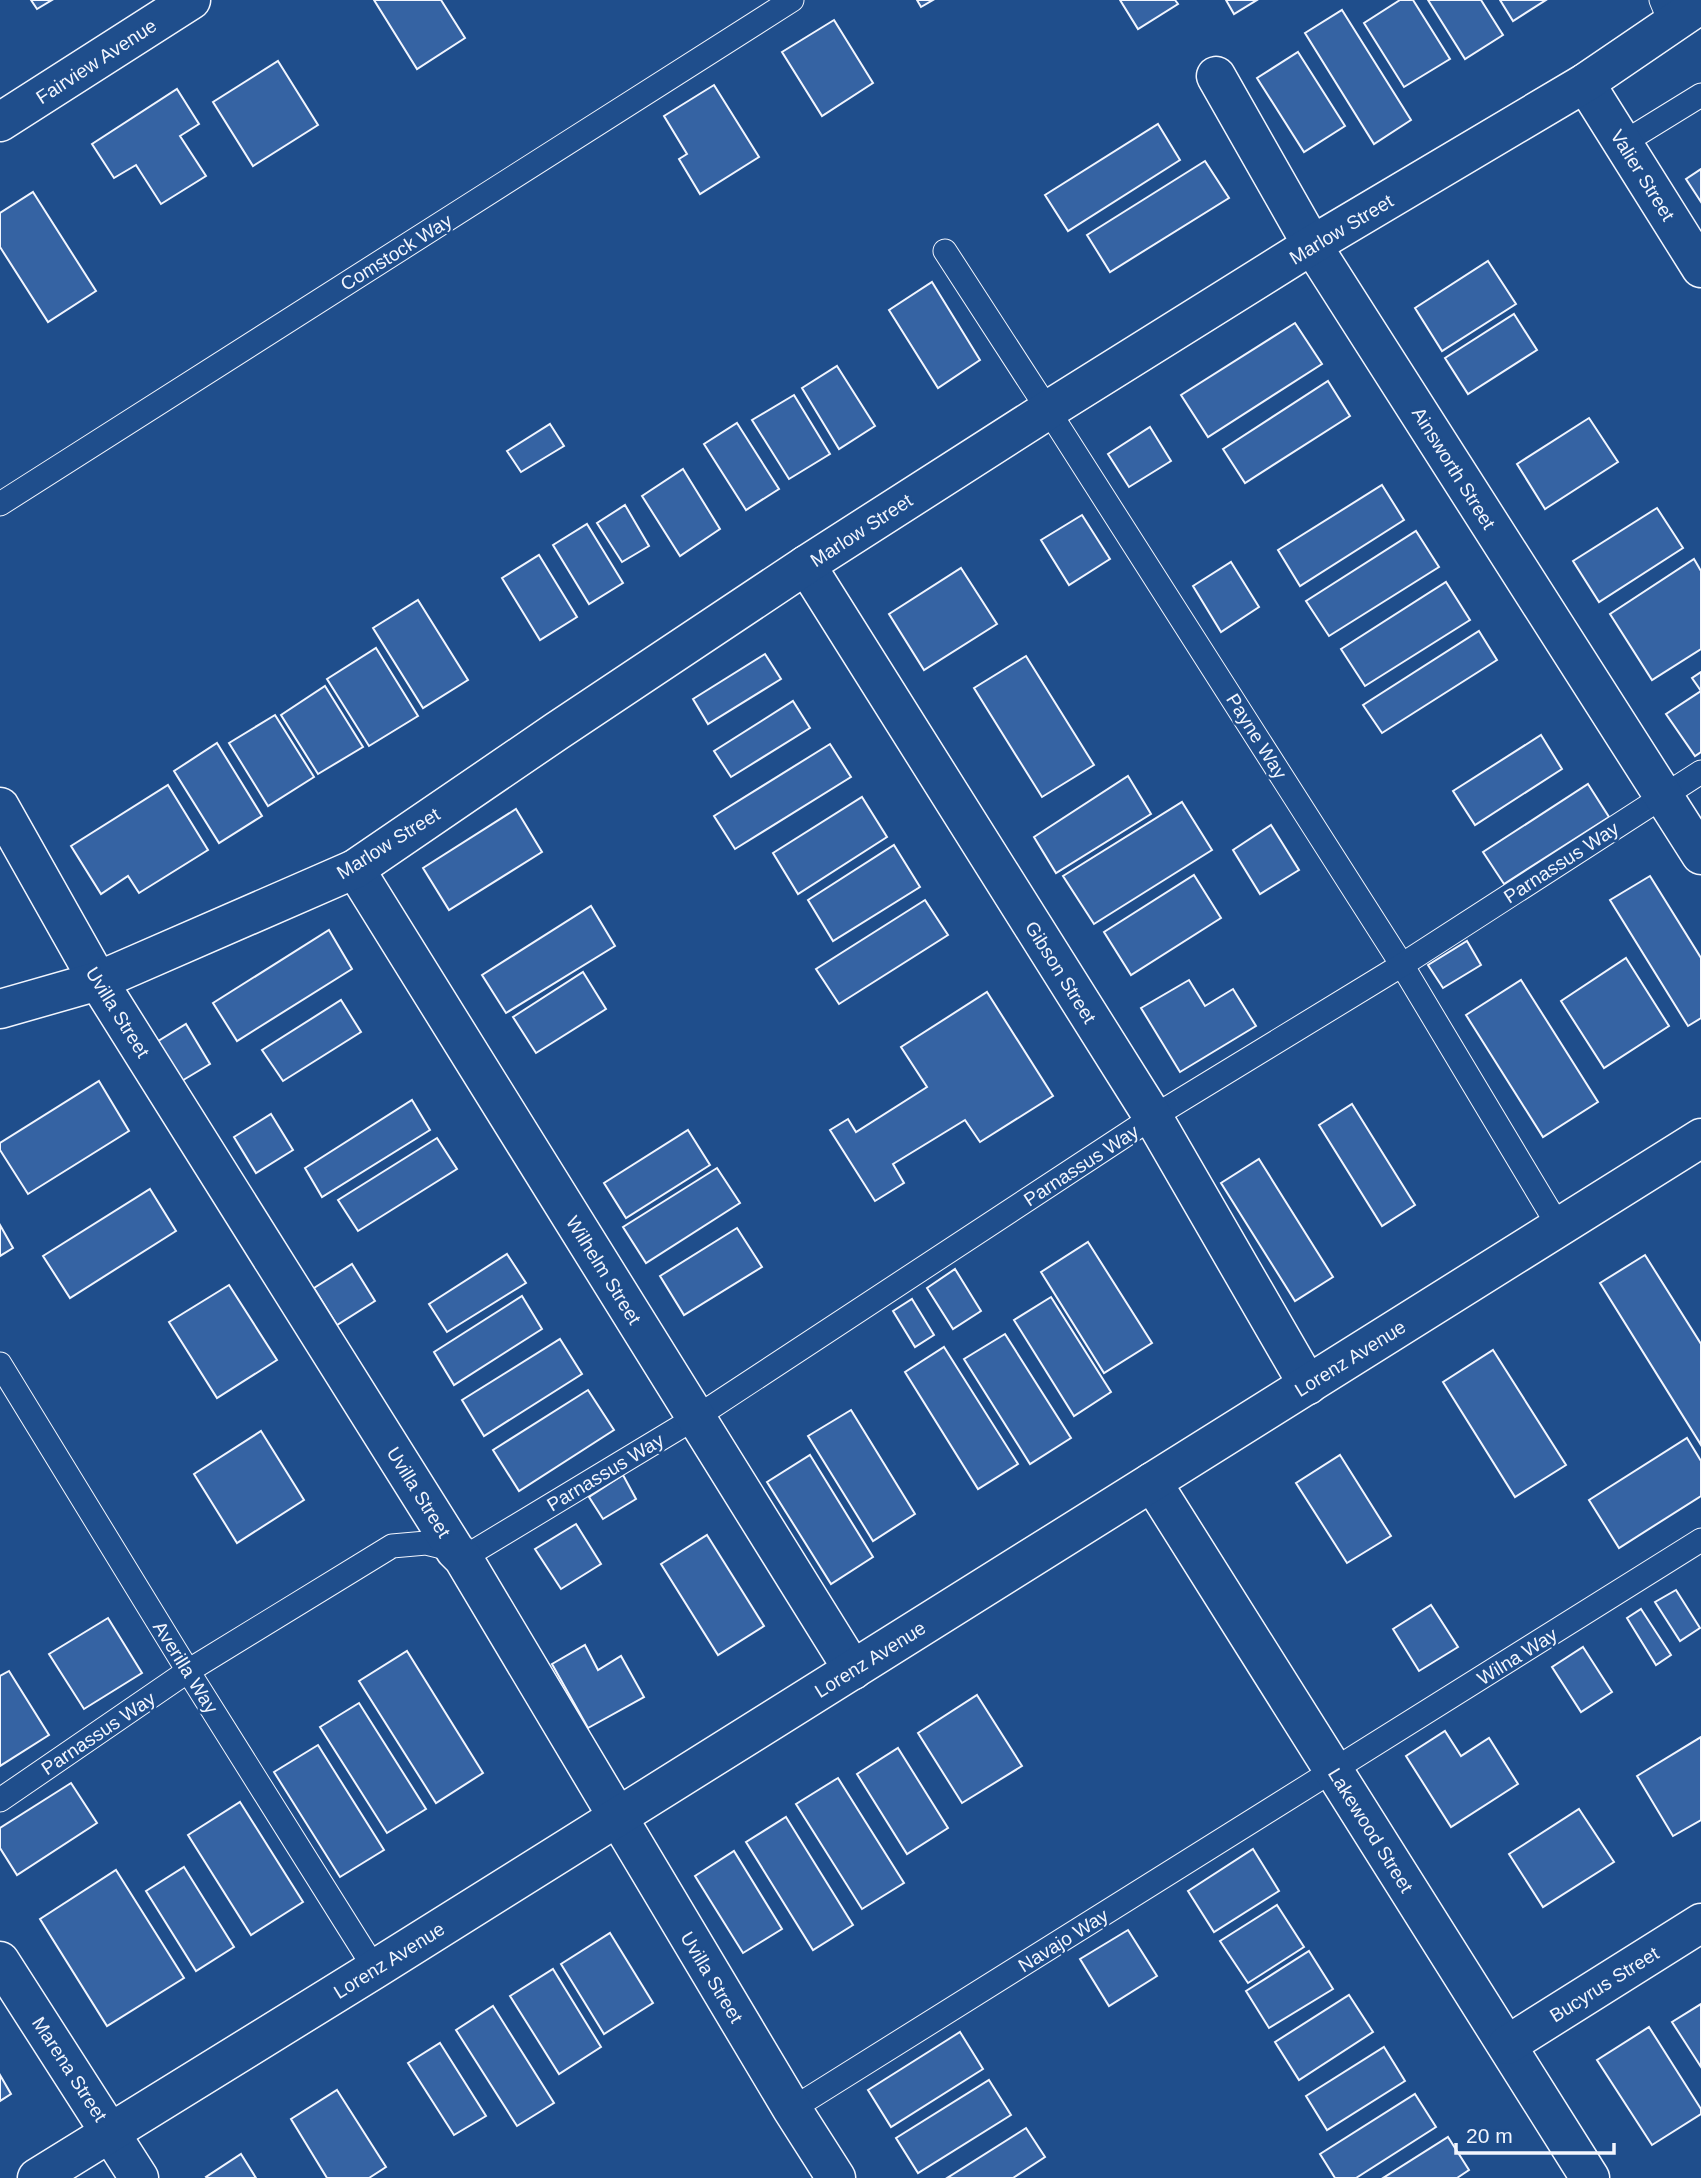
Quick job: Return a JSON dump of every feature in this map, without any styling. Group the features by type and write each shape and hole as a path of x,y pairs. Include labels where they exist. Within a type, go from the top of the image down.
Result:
{"street":[{"name":"Fairview Avenue","path":"0,122 191,0"},
{"name":"Marlow Street","path":"0,1009 98,981 355,869 806,565 1048,410 1312,245 1585,83 1677,9"},
{"name":"Ainsworth Street","path":"1216,76 1312,245 1701,855"},
{"name":"Valier Street","path":"1585,83 1701,268"},
{"name":"Gibson Street","path":"806,565 1153,1117 1308,1385"},
{"name":"Uvilla Street","path":"0,807 98,981 459,1554 836,2178"},
{"name":"Wilhelm Street","path":"355,869 853,1670"},
{"name":"Lorenz Avenue","path":"37,2178 617,1818 1701,1138"},
{"name":"Lakewood Street","path":"1152,1482 1590,2178"},
{"name":"Bucyrus Street","path":"1507,2045 1701,1923"},
{"name":"Marena Street","path":"0,1961 139,2178"}],"lane":[{"name":"Comstock Way","path":"0,504 792,0"},
{"path":"1623,143 1701,95"},
{"name":"Payne Way","path":"945,251 1402,965 1559,1227"},
{"name":"Parnassus Way","path":"0,1800 188,1671 392,1546 426,1543 459,1554 695,1418 1153,1117 1402,965 1701,772"},
{"name":"Averilla Way","path":"0,1364 375,1969"},
{"name":"Wilna Way","path":"1334,1771 1701,1540"},
{"name":"Navajo Way","path":"792,2109 1334,1771"}],"building":[{"path":"31,0 52,0 37,9"},
{"path":"374,0 441,0 465,38 417,69"},
{"path":"917,0 933,0 921,7"},
{"path":"1120,0 1175,0 1178,4 1138,29"},
{"path":"1226,0 1257,0 1234,14"},
{"path":"1400,0 1413,0 1450,59 1404,87 1364,23"},
{"path":"1428,0 1481,0 1503,35 1465,59"},
{"path":"1500,0 1546,0 1513,21"},
{"path":"1342,10 1411,120 1374,144 1305,33"},
{"path":"834,20 873,83 822,116 782,52"},
{"path":"1298,52 1345,126 1304,152 1257,78"},
{"path":"278,61 318,125 253,166 213,102"},
{"path":"714,85 759,157 700,194 679,159 687,154 664,116"},
{"path":"177,89 199,124 180,136 206,176 161,204 136,165 114,178 92,144"},
{"path":"1158,124 1180,160 1068,231 1045,195"},
{"path":"1205,161 1229,198 1110,272 1087,235"},
{"path":"1701,169 1701,202 1686,179"},
{"path":"33,192 96,291 48,322 0,247 0,213"},
{"path":"1488,261 1516,304 1442,351 1415,308"},
{"path":"932,282 980,360 938,388 889,310"},
{"path":"1514,314 1537,350 1468,394 1445,358"},
{"path":"1295,323 1322,364 1208,437 1181,395"},
{"path":"837,366 875,426 839,449 802,388"},
{"path":"1328,381 1350,416 1245,483 1223,449"},
{"path":"794,395 830,454 789,479 752,420"},
{"path":"1589,418 1618,462 1545,509 1517,464"},
{"path":"737,423 779,489 746,510 704,444"},
{"path":"550,424 564,446 521,472 507,451"},
{"path":"1150,427 1171,461 1129,487 1108,454"},
{"path":"683,469 720,529 680,556 642,496"},
{"path":"1382,485 1404,520 1300,586 1278,550"},
{"path":"625,505 649,546 622,562 597,523"},
{"path":"1657,508 1683,548 1599,602 1573,561"},
{"path":"1082,515 1110,559 1069,585 1041,540"},
{"path":"587,524 623,583 589,604 553,545"},
{"path":"1416,531 1439,567 1329,636 1306,601"},
{"path":"539,555 577,617 540,640 502,578"},
{"path":"1694,559 1701,571 1701,649 1652,680 1610,614"},
{"path":"1231,562 1259,607 1221,632 1193,586"},
{"path":"961,568 997,624 924,670 889,614"},
{"path":"1446,582 1470,620 1365,686 1341,649"},
{"path":"418,600 468,680 423,708 373,628"},
{"path":"1479,631 1497,660 1382,733 1363,705"},
{"path":"376,648 418,716 369,746 327,679"},
{"path":"765,654 781,679 708,724 693,699"},
{"path":"1026,656 1094,765 1042,797 974,688"},
{"path":"1701,672 1701,691 1692,678"},
{"path":"325,686 363,747 318,774 281,715"},
{"path":"1701,691 1701,752 1695,756 1666,714"},
{"path":"793,701 810,728 731,777 714,751"},
{"path":"275,715 314,777 268,806 229,743"},
{"path":"1541,735 1562,769 1475,825 1453,791"},
{"path":"217,743 262,816 219,843 174,771"},
{"path":"830,744 851,777 735,849 714,816"},
{"path":"1128,776 1151,814 1056,873 1034,837"},
{"path":"1588,784 1609,817 1504,884 1483,852"},
{"path":"168,785 208,850 139,893 128,876 101,894 71,846"},
{"path":"862,797 887,837 798,894 773,853"},
{"path":"1182,802 1212,850 1094,924 1063,876"},
{"path":"516,809 542,852 449,910 423,868"},
{"path":"1271,825 1299,870 1260,894 1233,850"},
{"path":"894,845 920,887 833,941 808,900"},
{"path":"1194,875 1221,918 1131,975 1104,932"},
{"path":"1650,876 1701,958 1701,1018 1688,1026 1610,900"},
{"path":"925,900 948,935 839,1004 816,969"},
{"path":"591,906 615,946 506,1013 482,975"},
{"path":"329,930 352,969 237,1041 213,1003"},
{"path":"1467,941 1481,965 1443,988 1428,965"},
{"path":"1626,958 1669,1026 1604,1068 1561,1001"},
{"path":"583,972 606,1009 536,1053 513,1017"},
{"path":"1189,980 1205,1006 1233,989 1256,1026 1180,1072 1141,1008"},
{"path":"1521,980 1598,1102 1543,1137 1466,1015"},
{"path":"987,992 1053,1096 980,1142 965,1120 893,1164 904,1183 875,1201 830,1130 848,1119 856,1132 927,1087 901,1047"},
{"path":"341,1000 361,1032 283,1081 262,1050"},
{"path":"186,1024 210,1064 180,1082 155,1043"},
{"path":"99,1081 129,1131 28,1194 0,1150 0,1143"},
{"path":"412,1100 430,1130 322,1197 305,1168"},
{"path":"1352,1104 1415,1205 1382,1226 1319,1125"},
{"path":"271,1114 293,1150 256,1173 234,1137"},
{"path":"688,1130 710,1165 626,1218 604,1183"},
{"path":"437,1138 457,1169 358,1231 338,1200"},
{"path":"1259,1159 1333,1277 1295,1301 1221,1183"},
{"path":"717,1168 740,1203 646,1263 623,1227"},
{"path":"150,1189 176,1231 70,1298 43,1256"},
{"path":"0,1225 13,1248 0,1256"},
{"path":"737,1228 762,1267 684,1315 660,1276"},
{"path":"1088,1242 1152,1343 1104,1373 1041,1272"},
{"path":"507,1254 526,1283 447,1332 429,1304"},
{"path":"1645,1255 1701,1344 1701,1445 1600,1283"},
{"path":"352,1264 375,1301 337,1325 314,1288"},
{"path":"955,1269 981,1311 953,1329 927,1288"},
{"path":"229,1285 277,1360 217,1398 169,1322"},
{"path":"522,1296 542,1329 454,1385 434,1352"},
{"path":"1051,1297 1111,1392 1074,1416 1014,1320"},
{"path":"912,1299 934,1335 915,1347 893,1311"},
{"path":"1005,1334 1071,1438 1030,1464 964,1359"},
{"path":"560,1339 582,1374 484,1436 462,1400"},
{"path":"944,1347 1018,1464 978,1489 905,1372"},
{"path":"1493,1350 1566,1465 1515,1497 1443,1382"},
{"path":"588,1390 614,1430 519,1491 493,1450"},
{"path":"851,1410 915,1514 873,1541 808,1436"},
{"path":"261,1431 304,1500 237,1543 194,1474"},
{"path":"1687,1438 1701,1461 1701,1496 1619,1548 1589,1500"},
{"path":"810,1455 873,1557 831,1584 767,1482"},
{"path":"1340,1455 1391,1536 1347,1563 1296,1483"},
{"path":"623,1475 636,1499 603,1519 589,1497"},
{"path":"576,1524 601,1564 561,1589 535,1549"},
{"path":"707,1535 764,1626 718,1655 661,1564"},
{"path":"1676,1590 1700,1628 1680,1641 1655,1602"},
{"path":"1431,1605 1458,1647 1419,1671 1393,1629"},
{"path":"1641,1609 1671,1655 1656,1665 1627,1618"},
{"path":"108,1618 142,1673 84,1709 49,1654"},
{"path":"585,1645 598,1670 621,1656 644,1697 588,1728 552,1664"},
{"path":"1583,1647 1612,1692 1581,1712 1552,1667"},
{"path":"407,1651 483,1773 436,1803 359,1681"},
{"path":"9,1671 49,1735 0,1766 0,1676"},
{"path":"977,1695 1022,1766 962,1803 918,1733"},
{"path":"359,1703 426,1809 387,1833 320,1727"},
{"path":"1445,1731 1461,1756 1489,1738 1518,1784 1451,1827 1406,1756"},
{"path":"1701,1737 1701,1820 1673,1836 1637,1776"},
{"path":"318,1745 384,1850 340,1877 274,1772"},
{"path":"898,1748 948,1828 907,1854 857,1774"},
{"path":"838,1778 904,1883 862,1909 796,1804"},
{"path":"71,1783 97,1823 17,1875 0,1848 0,1828"},
{"path":"240,1802 303,1902 251,1935 188,1835"},
{"path":"1579,1809 1614,1862 1543,1907 1509,1854"},
{"path":"786,1817 853,1925 813,1950 746,1842"},
{"path":"1253,1849 1279,1891 1214,1932 1188,1891"},
{"path":"734,1851 782,1929 743,1953 695,1876"},
{"path":"184,1867 234,1947 196,1971 146,1891"},
{"path":"116,1870 184,1978 107,2026 40,1919"},
{"path":"1277,1905 1304,1947 1248,1983 1220,1941"},
{"path":"1128,1930 1157,1976 1109,2006 1080,1959"},
{"path":"610,1933 653,2003 604,2034 561,1964"},
{"path":"1309,1951 1333,1989 1269,2028 1246,1991"},
{"path":"553,1969 601,2047 559,2074 510,1996"},
{"path":"1349,1995 1373,2032 1299,2080 1275,2042"},
{"path":"1701,2004 1701,2067 1672,2022"},
{"path":"493,2006 554,2103 517,2126 456,2030"},
{"path":"1649,2027 1701,2109 1701,2114 1652,2145 1597,2060"},
{"path":"960,2032 983,2069 891,2127 868,2090"},
{"path":"440,2043 486,2116 454,2135 408,2063"},
{"path":"1384,2047 1405,2081 1327,2130 1306,2096"},
{"path":"0,2075 11,2094 0,2101"},
{"path":"989,2080 1011,2115 918,2173 896,2138"},
{"path":"337,2090 386,2167 369,2178 327,2178 291,2119"},
{"path":"1415,2094 1436,2127 1356,2178 1335,2178 1320,2154"},
{"path":"1026,2128 1045,2157 1013,2178 947,2178"},
{"path":"1448,2137 1469,2170 1457,2178 1383,2178"},
{"path":"241,2154 256,2178 206,2177"}]}
